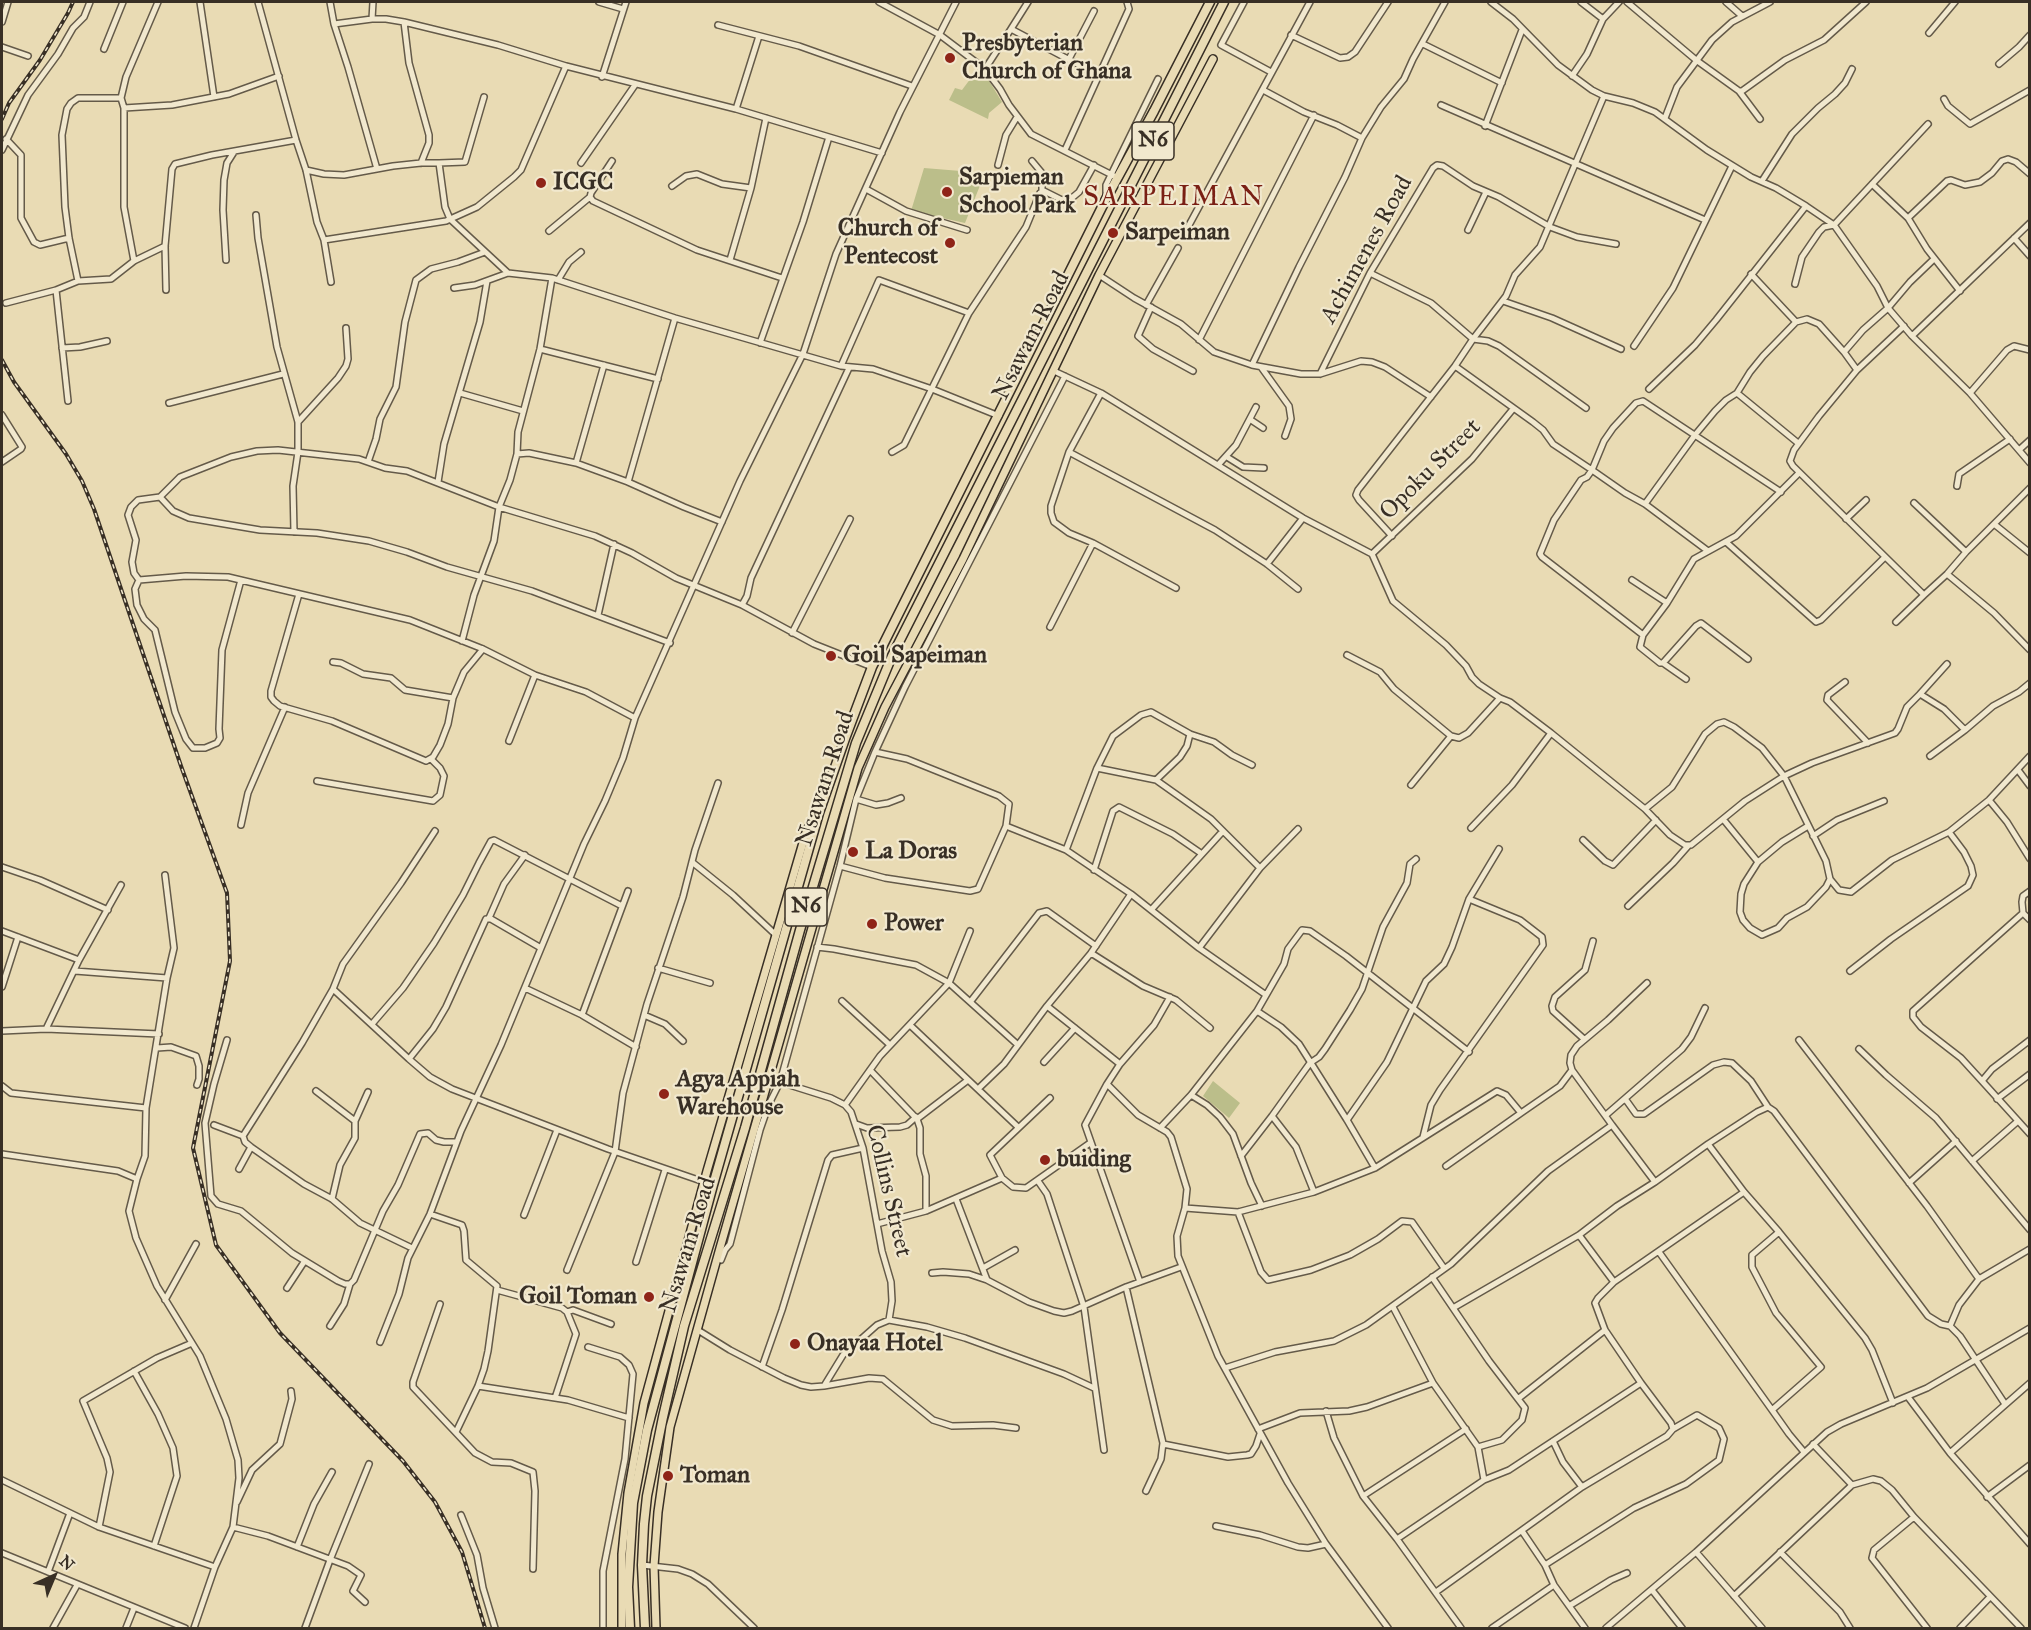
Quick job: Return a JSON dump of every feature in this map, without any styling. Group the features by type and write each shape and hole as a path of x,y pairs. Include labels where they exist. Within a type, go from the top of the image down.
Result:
{"highway":[{"name":"Nsawam Road","path":"630,1629 628,1587 633,1503 647,1430 708,1184 746,1075 819,813 872,667 1106,199 1114,176 1210,2"},
{"name":"Nsawam Road","path":"645,1629 642,1565 649,1485 684,1326 745,1128 793,953 856,743 892,656 1224,2"}],"main road":[{"path":"656,1629 654,1566 658,1512 670,1426 858,768 885,706 963,559 1099,275 1213,59"},
{"path":"622,1629 622,1554 628,1493 644,1403 807,829 819,813"}],"street":[{"path":"2,22 8,2"},
{"path":"2,150 28,95 58,54 73,28 84,17 90,2"},
{"path":"104,49 123,2"},
{"path":"134,261 124,207 124,108 121,98 126,77 158,2"},
{"path":"200,2 214,97"},
{"path":"258,2 306,170 317,222 324,240 331,282"},
{"path":"330,2 334,24 377,169"},
{"path":"372,19 373,2"},
{"path":"599,2 623,9"},
{"path":"602,77 626,2"},
{"path":"879,2 940,35 985,69 1031,134 1114,176 1158,79"},
{"path":"380,1342 399,1294 412,1248 430,1214 456,1142 525,988 693,585 740,481 803,354 836,254 912,86 956,2"},
{"path":"985,69 1028,2"},
{"path":"1065,150 1129,9 1127,2"},
{"path":"1213,59 1244,2"},
{"path":"1188,227 1310,2"},
{"path":"1291,35 1340,58 1348,57 1354,52 1388,2"},
{"path":"1252,365 1362,138 1381,107 1404,79 1445,2"},
{"path":"1491,2 1572,76 1604,96 1645,106 1732,166 1806,206 1834,225 1876,286 1888,308 1912,336 1970,393 2030,463"},
{"path":"1500,8 1504,2"},
{"path":"1581,2 1603,19"},
{"path":"1572,76 1587,54 1603,19 1619,2"},
{"path":"1627,2 1696,60 1739,92 1760,119"},
{"path":"1726,2 1742,16"},
{"path":"1665,118 1677,87 1721,30 1770,2"},
{"path":"1739,92 1785,60 1824,40 1866,2"},
{"path":"1929,33 1955,2"},
{"path":"1069,59 1094,11"},
{"path":"334,24 386,18 404,22 498,45 602,77 735,109 882,153"},
{"path":"404,22 410,63 429,135 429,142 421,163"},
{"path":"718,25 836,58 912,86"},
{"path":"1011,29 1098,75"},
{"path":"1485,126 1522,30"},
{"path":"1999,64 2030,35"},
{"path":"735,109 759,36"},
{"path":"1423,44 1502,83"},
{"path":"1221,45 1271,72"},
{"path":"2,47 28,56"},
{"path":"324,240 450,219 477,207 521,170 566,66"},
{"path":"1762,182 1792,134 1835,94 1845,83 1852,69"},
{"path":"124,108 172,105 229,94 279,76"},
{"path":"581,163 635,85"},
{"path":"1263,90 1304,112 1362,138"},
{"path":"1944,99 1948,106 1970,124 2030,90"},
{"path":"1392,536 1356,495 1358,490 1455,366 1503,301 1515,275 1540,247 1604,96"},
{"path":"306,170 344,175 421,163 465,162 484,97"},
{"path":"78,281 69,238 62,135 67,109 78,98 121,98"},
{"path":"1441,105 1705,220"},
{"path":"1199,340 1314,115"},
{"path":"998,165 1006,135 1017,117"},
{"path":"730,260 751,188 766,118"},
{"path":"1795,284 1802,258 1824,227 1834,225 1928,124"},
{"path":"760,343 803,222 829,137"},
{"path":"6,139 21,155 21,218 34,242 40,245 69,238"},
{"path":"166,290 165,246 172,169 175,164 296,140"},
{"path":"226,260 224,180 227,163 234,152"},
{"path":"1908,218 1947,181 1951,180 1965,185 1980,182 2002,161 2008,159 2016,162 2030,174"},
{"path":"549,231 590,197 612,161"},
{"path":"892,452 904,445 969,313 1026,227 1042,192 1042,173 1032,161"},
{"path":"439,163 450,219 508,273"},
{"path":"1042,192 1062,200 1072,196 1079,192 1094,165"},
{"name":"Achimenes Road","path":"1320,374 1370,273 1437,165 1443,166 1473,186 1499,197 1550,227 1577,237 1616,244"},
{"path":"1634,346 1673,288 1732,166"},
{"path":"672,186 686,176 697,174 723,184 751,188"},
{"path":"1872,184 1908,218 1934,259 1960,291"},
{"path":"866,189 906,211 967,230"},
{"path":"1468,230 1486,192"},
{"path":"590,197 593,201 677,242 783,278"},
{"path":"1649,389 1695,345 1806,206"},
{"path":"256,215 284,374 297,422 298,452 293,486 294,532"},
{"path":"1912,336 2030,223"},
{"path":"2014,238 2030,256"},
{"path":"6,303 56,290 78,281 111,279 134,261 165,246"},
{"path":"1178,248 1148,306 1138,336 1153,349 1193,371"},
{"path":"368,462 380,419 396,387 405,321 416,280 431,269 485,252"},
{"path":"462,641 474,595 494,541 499,507 517,454 518,432 540,350 555,279 581,252"},
{"path":"1844,352 1934,259"},
{"path":"454,288 488,281 508,273 555,279 675,318 841,366 873,369 932,389 999,416"},
{"path":"1370,273 1431,303 1473,339 1488,341 1499,346 1586,408"},
{"path":"1751,274 1796,322"},
{"path":"1099,275 1181,324 1214,352 1252,365 1301,374 1320,374 1361,361 1372,362 1385,367 1431,397"},
{"path":"841,366 879,280 969,313"},
{"path":"438,483 444,444 480,322 488,281"},
{"path":"56,290 68,401"},
{"path":"1503,301 1552,318 1621,349"},
{"path":"628,482 675,318"},
{"path":"1645,504 1695,435 1720,405 1737,393 1763,356 1796,322 1807,319 1820,324 1857,370"},
{"path":"1904,326 1857,370 1798,443 1790,461 1799,473 1924,596"},
{"path":"297,422 338,378 346,366 348,359 346,328"},
{"path":"62,348 107,341"},
{"path":"1970,393 2007,350 2014,346 2030,350"},
{"path":"540,350 658,379"},
{"path":"576,463 604,365"},
{"path":"1260,366 1289,406 1291,419 1285,436"},
{"path":"1455,366 1543,430 1553,444 1611,484 1645,504 1708,551"},
{"path":"742,606 751,578 849,368"},
{"path":"1054,371 1101,393 1303,518 1372,554 1393,601 1453,651 1479,684 1510,702 1551,733 1645,809 1670,835 1688,846"},
{"path":"169,403 284,374"},
{"path":"721,1260 730,1245 760,1130 780,1082 856,800 905,687 1065,376"},
{"path":"460,393 523,411"},
{"path":"1101,393 1070,452 1051,506 1054,522 1068,533 1093,543 1176,588"},
{"path":"1737,393 1798,443"},
{"path":"1643,635 1542,558 1540,554 1554,520 1581,480 1587,477 1592,470 1608,434 1636,403 1643,401 1781,492"},
{"path":"1218,465 1240,440 1256,407"},
{"name":"Opoku Street","path":"1372,554 1472,459 1513,409"},
{"path":"2,415 22,447 2,462"},
{"path":"1251,420 1263,428"},
{"path":"1957,486 1959,474 2010,439"},
{"path":"2019,450 2030,440"},
{"path":"139,580 134,573 132,562 136,540 128,515 131,507 138,500 160,497 180,477 231,457 257,452 298,452 347,457 407,471 499,507 614,544 814,644 872,667"},
{"path":"1070,452 1215,530 1267,564 1298,589"},
{"path":"517,454 529,453 576,463 628,482 722,522"},
{"path":"1227,457 1243,466 1264,468"},
{"path":"1686,679 1640,647 1643,635 1667,603 1694,559 1743,531 1799,473"},
{"path":"1896,622 1947,574 2030,488"},
{"path":"160,497 173,511 189,518 260,530 317,533 369,541 532,591 670,643"},
{"path":"1846,519 1866,500"},
{"path":"1914,503 1966,552"},
{"path":"1267,564 1303,518"},
{"path":"792,633 850,519"},
{"path":"1994,524 2030,553"},
{"path":"1726,542 1816,622 1821,620 1884,558"},
{"path":"1050,627 1093,543"},
{"path":"598,615 614,544"},
{"path":"1947,574 1994,613 2030,650"},
{"path":"139,580 208,575 241,580 410,620 483,649 535,675 586,692 636,718"},
{"path":"139,580 135,589 137,605 144,618 155,630 176,712 186,739 193,748 205,748 217,743 220,738 222,650 241,580"},
{"path":"1632,580 1667,603"},
{"path":"299,594 271,690 271,697 274,701 285,707 332,721 426,761 431,759 440,745 448,724 453,698 464,672 483,649"},
{"path":"1663,663 1701,623 1748,659"},
{"path":"1347,655 1380,672 1394,688 1451,736 1462,738 1500,698"},
{"path":"333,662 341,663 363,674 383,675 391,678 405,690 453,698"},
{"path":"1628,906 1688,846 1784,776 1812,763 1894,733 1907,707 1947,664"},
{"path":"509,741 535,675"},
{"path":"1845,682 1828,695 1827,700 1868,743"},
{"path":"1930,756 1993,706 2019,692 2030,683"},
{"path":"1920,693 1944,709 1965,730"},
{"path":"241,825 248,793 285,707"},
{"path":"1066,850 1097,768 1113,736 1146,712 1155,713 1190,734 1214,741 1232,755 1252,765"},
{"path":"1645,809 1672,787 1710,728 1724,722 1762,748 1784,776 1826,861 1830,879 1839,890 1851,892 1892,860 1948,831 1989,800 2030,756"},
{"path":"1470,828 1512,784 1551,733"},
{"path":"1156,780 1180,757 1187,746 1190,734"},
{"path":"1411,785 1451,736"},
{"path":"840,866 885,878 970,891 978,889 1006,826 1009,804 999,796 907,759 875,752"},
{"path":"317,781 433,801 440,795 444,776 431,759"},
{"path":"1097,768 1156,780 1195,806 1224,831 1260,868"},
{"path":"2018,770 2030,786"},
{"path":"567,1270 615,1152 623,1094 644,1016 718,783"},
{"path":"856,800 876,805 902,798"},
{"path":"1989,800 2007,822 2030,859"},
{"path":"1813,836 1837,820 1884,801"},
{"path":"1094,870 1113,811 1119,807 1173,834 1202,854"},
{"path":"1723,819 1758,862"},
{"path":"1583,840 1605,861 1613,865 1656,820"},
{"path":"1006,826 1066,850 1131,894 1199,948 1266,995"},
{"path":"1808,826 1782,842 1758,862 1744,884 1740,904 1743,920 1759,934 1772,931 1787,918 1807,907 1826,887 1830,879"},
{"path":"1199,948 1260,868 1298,829"},
{"path":"243,1136 302,1042 333,989 344,964 435,831"},
{"path":"1151,910 1224,831"},
{"path":"1850,971 1891,939 1968,886 1973,875 1971,866 1964,852 1948,831"},
{"path":"372,1024 403,988 434,943 453,913 491,841 499,841 622,906"},
{"path":"1347,1120 1387,1062 1426,981 1443,964 1452,947 1469,899 1499,849"},
{"path":"410,1059 433,1029 446,1007 504,884 525,855"},
{"path":"1241,1156 1310,1063 1325,1049 1350,1010 1362,989 1383,927 1407,883 1410,864 1416,859"},
{"path":"692,862 733,895 776,935"},
{"path":"2,867 40,880 108,910"},
{"path":"165,875 174,948 146,1108 145,1156 129,1211 144,1260 204,1367 233,1438 239,1478 233,1527 215,1567 194,1629"},
{"path":"46,1029 79,960 121,885"},
{"path":"582,1015 628,891"},
{"path":"2030,891 2023,896 2023,913 2030,920"},
{"path":"978,1089 1004,1064 1047,1006 1091,953 1131,894"},
{"path":"1423,1138 1431,1105 1543,945 1542,937 1520,920 1469,899"},
{"path":"970,1001 1039,913 1047,911 1096,946"},
{"path":"2023,913 1925,999 1912,1014 1921,1027 1961,1058 2030,1134"},
{"path":"489,918 541,948"},
{"path":"1160,1128 1191,1095 1257,1011 1284,964 1288,949 1302,930 1310,931 1367,972 1468,1052"},
{"path":"2,931 79,960"},
{"path":"844,1105 890,1045 949,983 970,931"},
{"path":"2,987 18,937"},
{"path":"1584,1039 1553,1011 1552,1006 1555,997 1585,970 1593,941"},
{"path":"817,947 916,965 949,983 1018,1045"},
{"path":"1091,953 1143,986 1183,1005 1210,1028"},
{"path":"658,968 710,983"},
{"path":"75,971 167,978"},
{"path":"1647,983 1572,1051 1570,1063 1572,1070 1655,1182"},
{"path":"525,988 582,1015 636,1047"},
{"path":"333,989 410,1059 452,1089 615,1152 708,1184"},
{"path":"1140,1282 1090,1143 1085,1122 1120,1064 1154,1025 1170,997"},
{"path":"842,1001 890,1045"},
{"path":"1047,1006 1120,1064"},
{"path":"1606,1115 1682,1049 1691,1037 1705,1008"},
{"path":"1257,1011 1281,1027 1299,1044 1375,1168"},
{"path":"644,1016 665,1024 683,1041"},
{"path":"910,1025 1018,1127"},
{"path":"1044,1062 1075,1028"},
{"path":"2,1031 46,1029 159,1034"},
{"path":"227,1040 205,1123 211,1196 218,1204 241,1211 304,1262 338,1281 350,1284"},
{"path":"1799,1040 1909,1183 1979,1279"},
{"path":"1982,1081 1992,1069 2030,1040"},
{"path":"157,1048 171,1047 196,1056 199,1066 197,1085"},
{"path":"1859,1049 1936,1118 2030,1230"},
{"path":"1626,1100 1636,1114 1644,1114 1713,1065 1724,1062 1732,1063 1751,1081 1768,1107 1774,1111 1811,1158 1928,1316 1941,1324 1950,1326 1960,1336 2005,1404"},
{"path":"870,1070 917,1118 920,1128 920,1154 926,1176 926,1211"},
{"path":"1446,1166 1553,1093 1572,1070"},
{"path":"1997,1099 2030,1074"},
{"path":"856,1124 867,1128 908,1125 968,1080"},
{"name":"Collins Street","path":"780,1082 831,1098 851,1112 863,1148 877,1224 891,1282 892,1301 889,1320"},
{"path":"1107,1084 1138,1115 1167,1132 1187,1189 1185,1208 1177,1236 1178,1256 1225,1368 1287,1484 1326,1544 1388,1629"},
{"path":"2,1086 11,1093 146,1108"},
{"path":"316,1091 355,1121"},
{"path":"1185,1208 1238,1212 1314,1192 1375,1168 1497,1091 1506,1095 1521,1113"},
{"path":"332,1199 340,1164 355,1138 355,1121 368,1092"},
{"path":"1191,1095 1220,1117 1233,1134 1263,1206"},
{"path":"1050,1098 990,1155 1002,1178 1013,1187 1026,1188 1090,1143"},
{"path":"1454,1308 1579,1234 1708,1144 1768,1107"},
{"path":"1272,1116 1296,1147 1314,1192"},
{"path":"1972,1161 2018,1121"},
{"path":"214,1125 243,1136"},
{"path":"1225,1368 1275,1352 1334,1341 1366,1325 1451,1264 1548,1171 1612,1125"},
{"path":"524,1215 557,1130"},
{"path":"330,1326 344,1304 350,1284 420,1134 428,1133 436,1140 456,1142"},
{"path":"243,1136 245,1142 251,1147 304,1184 332,1199 360,1223 412,1248"},
{"path":"1909,1183 1956,1141"},
{"path":"1708,1144 1744,1192 1864,1338 1872,1350 1893,1403"},
{"path":"239,1169 251,1147"},
{"path":"762,1367 828,1160 832,1155 863,1148"},
{"path":"2,1154 118,1171 137,1179"},
{"path":"636,1262 665,1170"},
{"path":"877,1224 926,1211 1002,1178"},
{"path":"1038,1181 1047,1194 1084,1306 1104,1450"},
{"path":"1673,1429 1605,1330 1595,1303 1614,1282 1744,1192"},
{"path":"956,1199 987,1280"},
{"path":"1238,1212 1261,1272 1268,1280 1311,1270 1350,1255 1378,1239 1402,1221 1412,1222 1444,1268"},
{"path":"430,1214 462,1225 466,1260 497,1286 488,1351 478,1386 456,1432"},
{"path":"1772,1410 1821,1367 1776,1313 1752,1267 1752,1255 1779,1232"},
{"path":"1579,1234 1614,1282"},
{"path":"165,1300 196,1244"},
{"path":"1950,1326 1959,1305 1979,1279 2030,1248"},
{"path":"983,1268 1015,1250"},
{"path":"1659,1252 1804,1452"},
{"path":"287,1288 304,1262"},
{"path":"932,1273 969,1274 987,1280 1029,1302 1064,1313 1181,1267"},
{"path":"1432,1277 1489,1361 1525,1408 1522,1420 1502,1440 1478,1447"},
{"path":"1126,1287 1163,1444 1161,1459 1146,1491"},
{"path":"497,1290 562,1308 567,1312 576,1334 555,1398"},
{"path":"440,1304 413,1387 467,1446 482,1457 533,1472 535,1491 533,1569"},
{"path":"1393,1307 1432,1383 1478,1447 1484,1480"},
{"path":"567,1312 573,1310 611,1324"},
{"path":"824,1386 843,1355 877,1325 889,1320 927,1327 965,1338 1064,1374 1094,1388"},
{"path":"1606,1629 1696,1552 1813,1444 1841,1424 1908,1397 1976,1361 2030,1328"},
{"path":"1519,1398 1605,1330"},
{"path":"701,1332 762,1367 801,1385 811,1387 870,1378 883,1379 933,1420 952,1426 1016,1428"},
{"path":"99,1527 110,1472 107,1458 83,1401 157,1358 192,1343"},
{"path":"588,1347 620,1357 629,1365 633,1374 625,1459 603,1571 603,1629"},
{"path":"134,1371 158,1414 173,1448 177,1476 154,1546"},
{"path":"1259,1431 1300,1413 1326,1410 1349,1411 1367,1407 1432,1383"},
{"path":"1397,1539 1484,1480 1509,1470 1641,1383"},
{"path":"1950,1453 2030,1383"},
{"path":"478,1386 555,1398 629,1418"},
{"path":"236,1503 252,1470 280,1444 292,1399 291,1391"},
{"path":"1908,1397 1950,1453 2030,1544"},
{"path":"1326,1410 1334,1437 1363,1496 1397,1539 1461,1629"},
{"path":"1436,1592 1582,1487 1667,1436 1673,1429 1697,1415 1719,1428 1724,1438 1719,1460 1686,1484 1634,1508 1545,1565"},
{"path":"1363,1496 1466,1430"},
{"path":"1163,1444 1228,1456 1247,1455 1251,1454 1256,1446 1259,1431"},
{"path":"1553,1441 1563,1462 1582,1487"},
{"path":"1813,1444 1852,1485"},
{"path":"305,1629 369,1464"},
{"path":"1987,1497 2030,1465"},
{"path":"297,1547 314,1504 332,1472"},
{"path":"1734,1596 1852,1485 1873,1479 1881,1481 2021,1629"},
{"path":"2,1480 99,1527 215,1567"},
{"path":"48,1572 70,1513"},
{"path":"461,1515 477,1555 483,1588 495,1629"},
{"path":"1914,1517 1874,1550 1872,1558 1927,1629"},
{"path":"1216,1526 1260,1535 1298,1547 1308,1548 1326,1544"},
{"path":"233,1527 267,1536 348,1566 362,1575 353,1591 364,1602"},
{"path":"2023,1536 2030,1530"},
{"path":"1522,1531 1585,1629"},
{"path":"1696,1552 1762,1629"},
{"path":"1780,1552 1840,1612 1850,1629"},
{"path":"2,1553 184,1629"},
{"path":"642,1565 678,1569 708,1584 754,1629"},
{"path":"1569,1606 1611,1580 1627,1573"},
{"path":"1492,1629 1554,1584"},
{"path":"53,1629 77,1585"},
{"path":"1652,1590 1682,1629"},
{"path":"1960,1629 1990,1597"},
{"path":"126,1629 134,1608"}],"green space":[{"path":"980,66 1002,102 989,113 988,119 949,100 955,88 962,90"},
{"name":"Sarpieman School Park","path":"924,168 985,173 965,223 911,211"},
{"path":"1213,1081 1240,1103 1229,1118 1203,1096"}],"railway":[{"path":"2,119 9,103 40,60 73,2"},
{"path":"2,360 14,382 66,454 82,481 94,509 181,766 227,893 230,961 193,1148 216,1245 280,1333 403,1461 435,1502 462,1552 485,1628"}],"place":[{"name":"Presbyterian Church of Ghana","path":"950,58"},
{"name":"ICGC","path":"541,183"},
{"name":"Sarpieman School Park","path":"947,192"},
{"name":"Sarpeiman","path":"1113,233"},
{"name":"Church of Pentecost","path":"950,243"},
{"name":"Goil Sapeiman","path":"831,656"},
{"name":"La Doras","path":"853,852"},
{"name":"Power","path":"872,924"},
{"name":"Agya Appiah Warehouse","path":"664,1094"},
{"name":"buiding","path":"1045,1160"},
{"name":"Goil Toman","path":"649,1297"},
{"name":"Onayaa Hotel","path":"795,1344"},
{"name":"Toman","path":"668,1476"}],"district":[{"name":"SARPEIMAN","path":"1174,198"}]}
